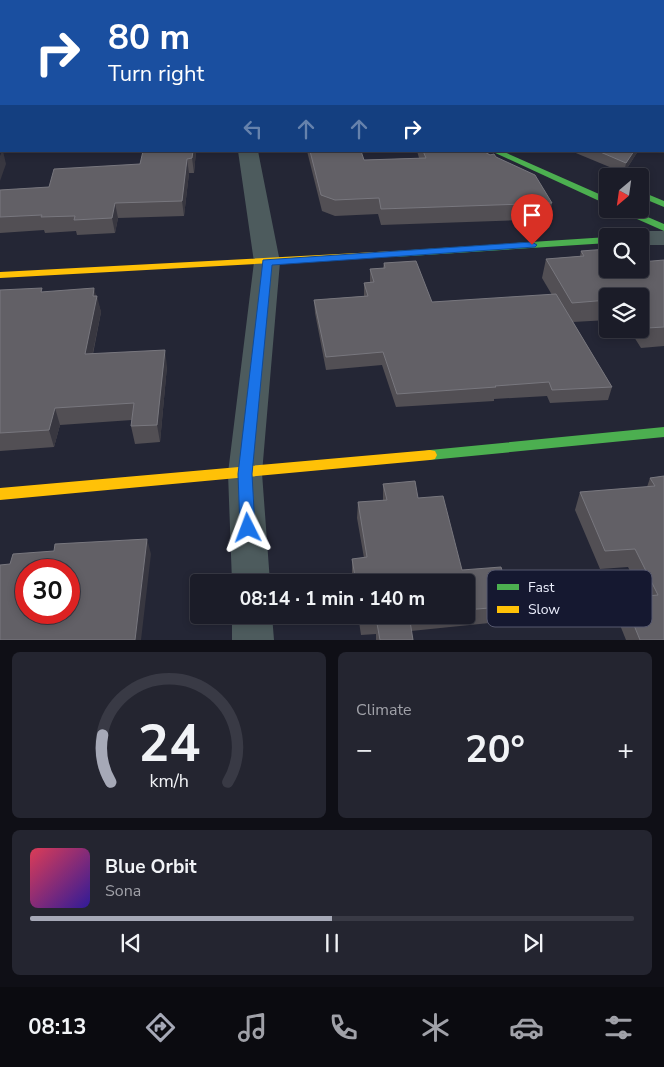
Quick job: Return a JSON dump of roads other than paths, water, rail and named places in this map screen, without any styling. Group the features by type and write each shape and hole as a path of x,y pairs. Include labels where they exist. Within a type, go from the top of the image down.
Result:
{"street":[{"path":"248,152 267,262 245,474 250,574"},
{"path":"497,152 599,198"},
{"path":"649,210 659,228"},
{"path":"640,218 659,228"},
{"path":"0,275 267,262 599,241"},
{"path":"0,494 245,474 664,432"},
{"path":"253,624 254,640"}]}
